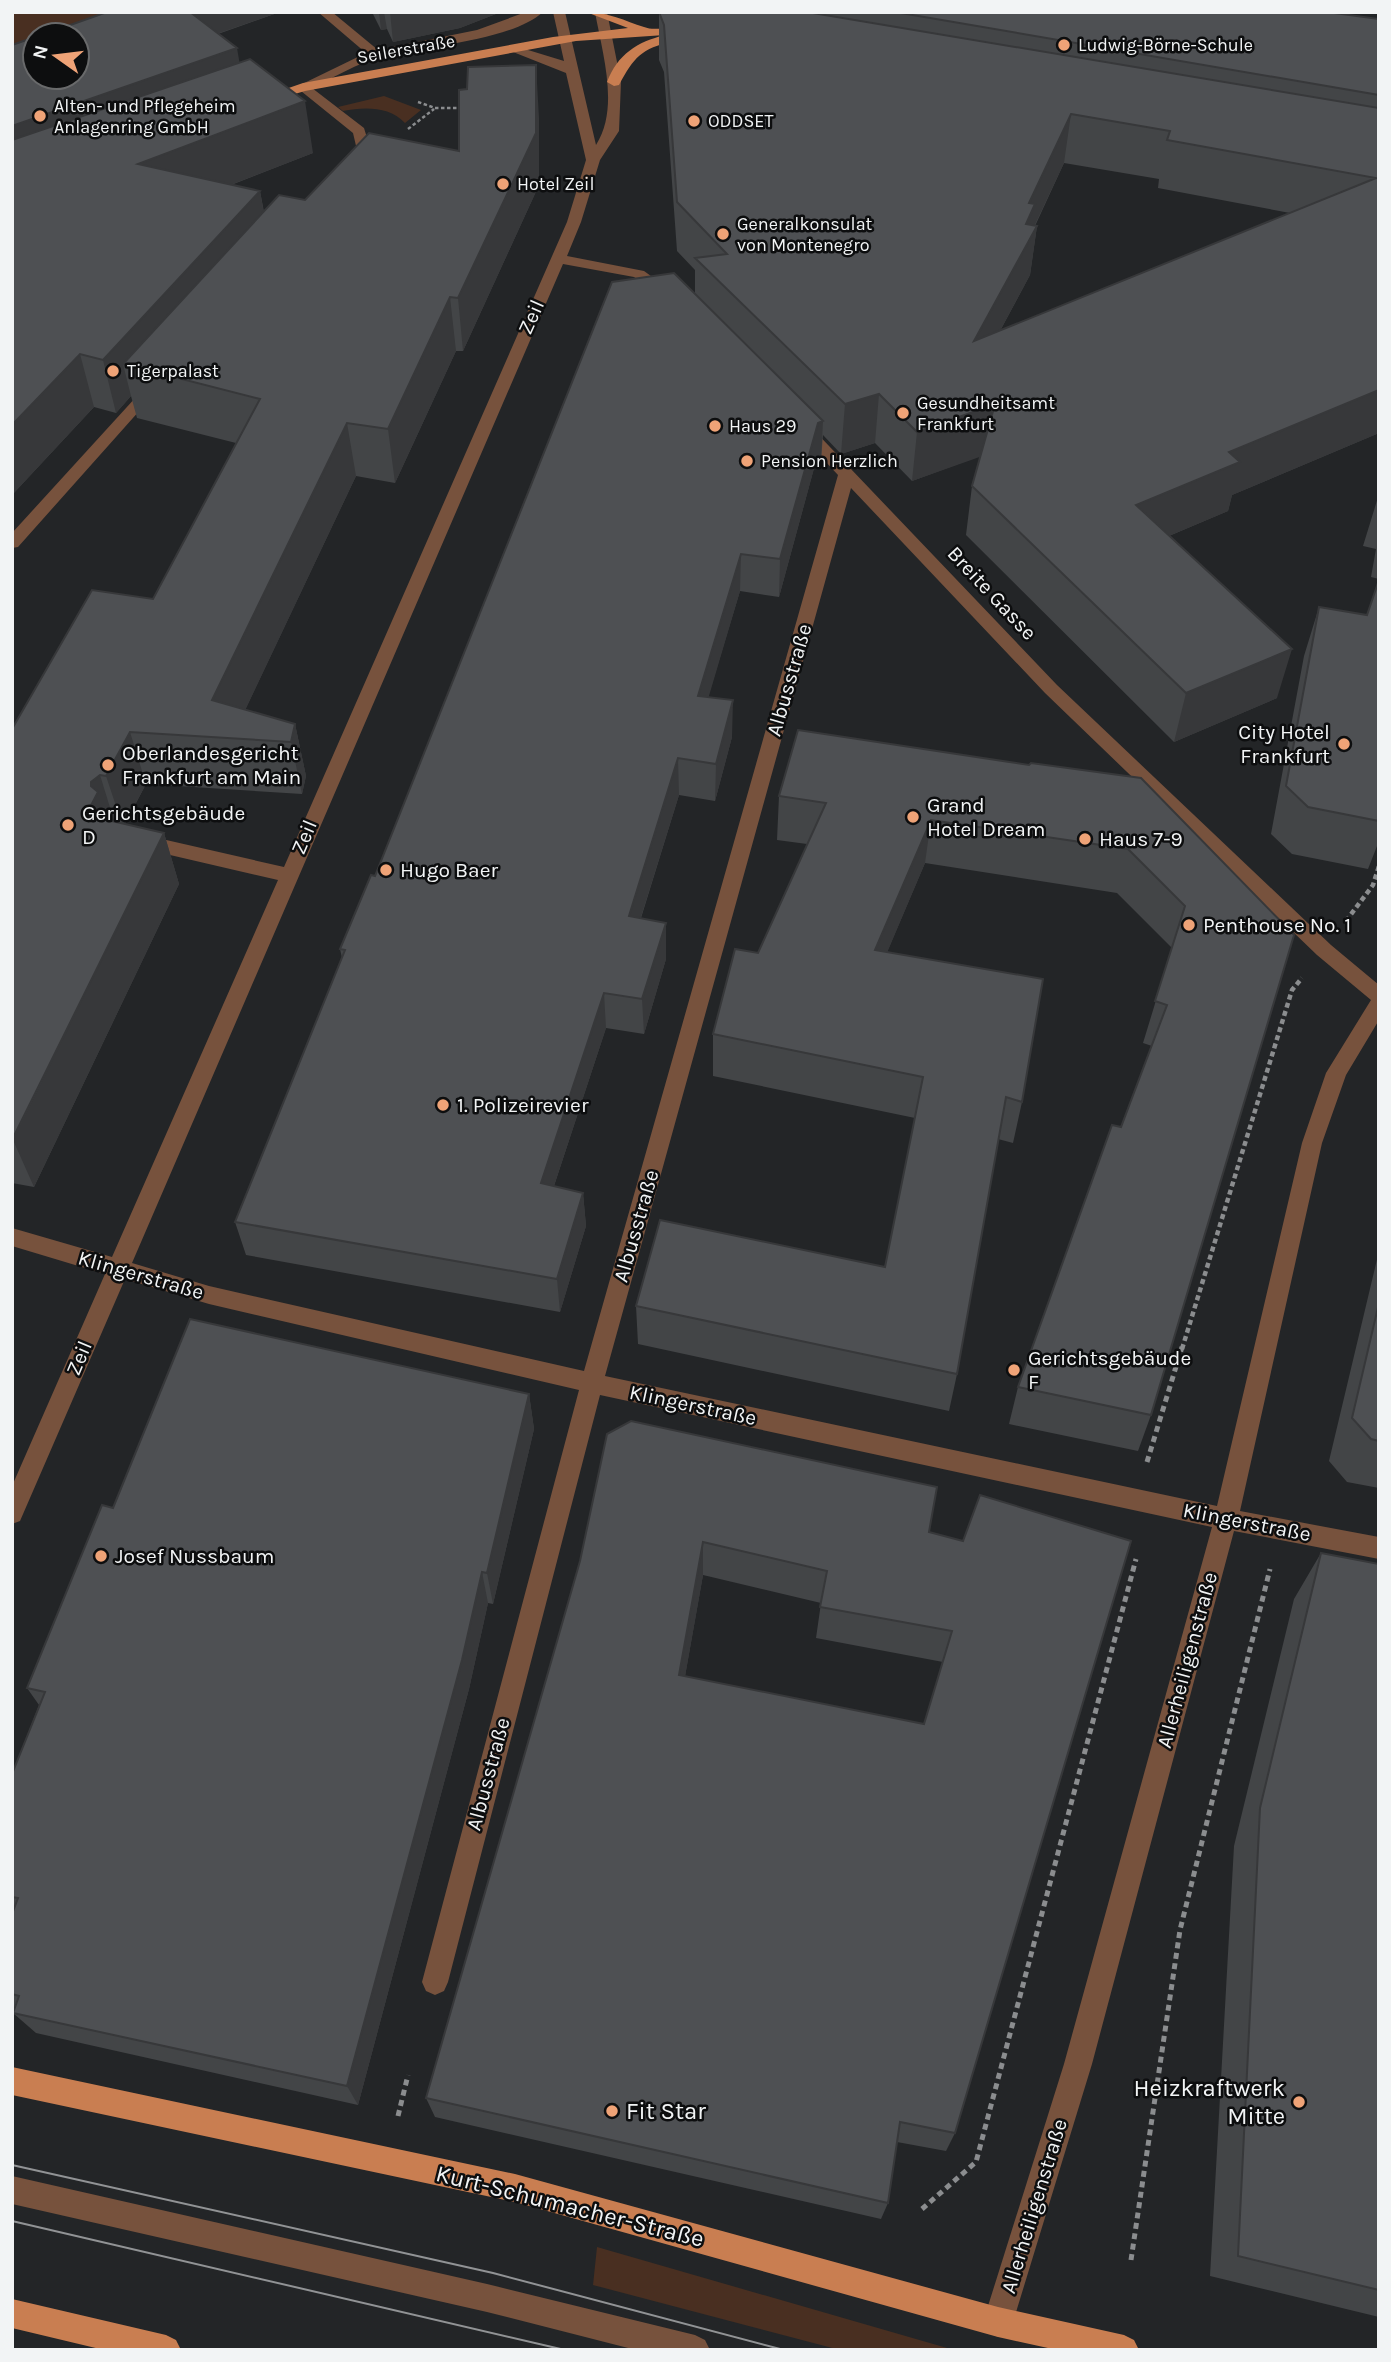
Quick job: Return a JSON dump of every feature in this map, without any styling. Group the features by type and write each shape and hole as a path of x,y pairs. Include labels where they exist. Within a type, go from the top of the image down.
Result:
{"main road":[{"path":"599,14 628,26 707,36 680,36 644,45 619,67 614,82"},
{"name":"Seilerstraße","path":"253,103 303,87 515,50 534,44 670,30"},
{"name":"Kurt-Schumacher-Straße","path":"12,2081 515,2188 998,2322 1124,2350"},
{"path":"12,2313 166,2350"}],"street":[{"path":"324,12 375,54"},
{"name":"Seilerstraße","path":"303,87 375,54 446,43 500,29 537,12"},
{"name":"Zeil","path":"559,12 575,72 593,160"},
{"name":"Zeil","path":"12,1513 578,210 593,160 612,131 614,82 607,36 599,14"},
{"name":"Seilerstraße","path":"515,50 560,64 575,72"},
{"path":"303,87 359,131 364,151 346,171"},
{"path":"556,258 639,274 656,283 681,305"},
{"path":"12,543 161,378"},
{"name":"Breite Gasse","path":"790,415 1051,689 1324,950 1379,996"},
{"name":"Albusstraße","path":"435,1982 592,1384 847,473"},
{"path":"118,836 288,875"},
{"name":"Allerheiligenstraße","path":"998,2322 1078,2064 1226,1519 1316,1131 1335,1073 1379,1003"},
{"name":"Klingerstraße","path":"12,1237 116,1270 209,1295 592,1384 1226,1519 1379,1548"},
{"path":"12,2190 487,2298 695,2350"}],"path":[{"path":"413,100 435,108 464,108 468,98"},
{"path":"408,130 435,108"},
{"path":"1146,1466 1292,990 1373,886 1379,866"},
{"path":"922,2209 975,2162 1136,1559"},
{"path":"1131,2260 1180,1930 1271,1565"},
{"path":"398,2116 408,2075"}],"shaded area":[{"path":"12,12 123,12 91,28 91,21 21,21 21,62 12,65"},
{"path":"384,96 421,110 405,123 392,113 384,111 343,111 338,107"},
{"path":"597,2247 954,2350 840,2350 593,2285"}],"building":[{"path":"107,12 190,12 237,48 12,126 12,45 21,42 21,91 91,91 91,21 82,21"},
{"path":"659,12 807,12 1379,108 1379,390 1229,452 1240,462 1136,505 1292,649 1186,693 972,486 995,404 917,432 879,394 845,404 695,258 727,254 677,202 664,25","holes":["1071,114 1170,131 1167,140 1376,178 974,341 1037,226 1026,224 1035,204 1029,203"]},
{"path":"895,12 1327,12 1379,19 1379,95"},
{"path":"250,59 305,101 138,164 260,191 103,360 80,354 12,425 12,140"},
{"path":"536,65 536,133 458,298 450,297 388,429 347,423 212,700 295,724 291,742 130,732 106,776 100,775 91,782 91,786 98,792 86,815 164,833 12,1140 12,729 92,590 153,599 260,399 123,364 279,195 305,200 369,133 459,151 459,90 467,89 468,67"},
{"path":"674,273 823,421 818,423 780,559 741,554 698,696 733,700 716,764 678,758 629,916 666,923 642,999 604,993 541,1183 583,1193 557,1279 235,1222 345,950 340,949 371,875 375,876 612,282"},
{"path":"1379,580 1379,821 1308,807 1286,786 1319,607 1367,615"},
{"path":"798,730 1029,765 1031,763 1141,778 1294,935 1151,1415 1018,1387 1112,1125 1121,1127 1167,1005 1155,1001 1185,906 1128,849 931,820 875,950 1043,979 1022,1102 1006,1097 957,1374 636,1306 660,1220 885,1267 923,1077 713,1034 735,949 758,953 826,803 779,796"},
{"path":"1379,1303 1379,1441 1371,1439 1352,1418"},
{"path":"190,1319 529,1394 487,1573 482,1572 462,1660 347,2086 13,2013 19,1996 12,1994 12,1914 18,1898 12,1897 12,1774 45,1692 27,1688 102,1505 113,1508"},
{"path":"631,1421 937,1487 929,1532 963,1541 980,1495 1131,1541 955,2133 900,2122 888,2203 426,2098 580,1561 607,1434","holes":["703,1542 827,1571 820,1607 952,1631 924,1724 679,1675"]},
{"path":"1321,1553 1379,1564 1379,2290 1238,2256 1260,1808"}],"tram line":[{"path":"12,2165 493,2273 784,2350"},
{"path":"12,2221 565,2350"}],"place":[{"name":"Ludwig-Börne-Schule","path":"1064,45"},
{"name":"Alten- und Pflegeheim Anlagenring GmbH","path":"40,116"},
{"name":"ODDSET","path":"694,121"},
{"name":"Hotel Zeil","path":"503,184"},
{"name":"Generalkonsulat von Montenegro","path":"723,234"},
{"name":"Tigerpalast","path":"113,371"},
{"name":"Gesundheitsamt Frankfurt","path":"903,413"},
{"name":"Haus 29","path":"715,426"},
{"name":"Pension Herzlich","path":"747,461"},
{"name":"City Hotel Frankfurt","path":"1344,744"},
{"name":"Oberlandesgericht Frankfurt am Main","path":"108,765"},
{"name":"Grand Hotel Dream","path":"913,817"},
{"name":"Gerichtsgebäude D","path":"68,825"},
{"name":"Haus 7-9","path":"1085,839"},
{"name":"Hugo Baer","path":"386,870"},
{"name":"Penthouse No. 1","path":"1189,925"},
{"name":"1. Polizeirevier","path":"443,1105"},
{"name":"Gerichtsgebäude F","path":"1014,1370"},
{"name":"Josef Nussbaum","path":"101,1556"},
{"name":"Heizkraftwerk Mitte","path":"1299,2102"},
{"name":"Fit Star","path":"612,2111"}]}
